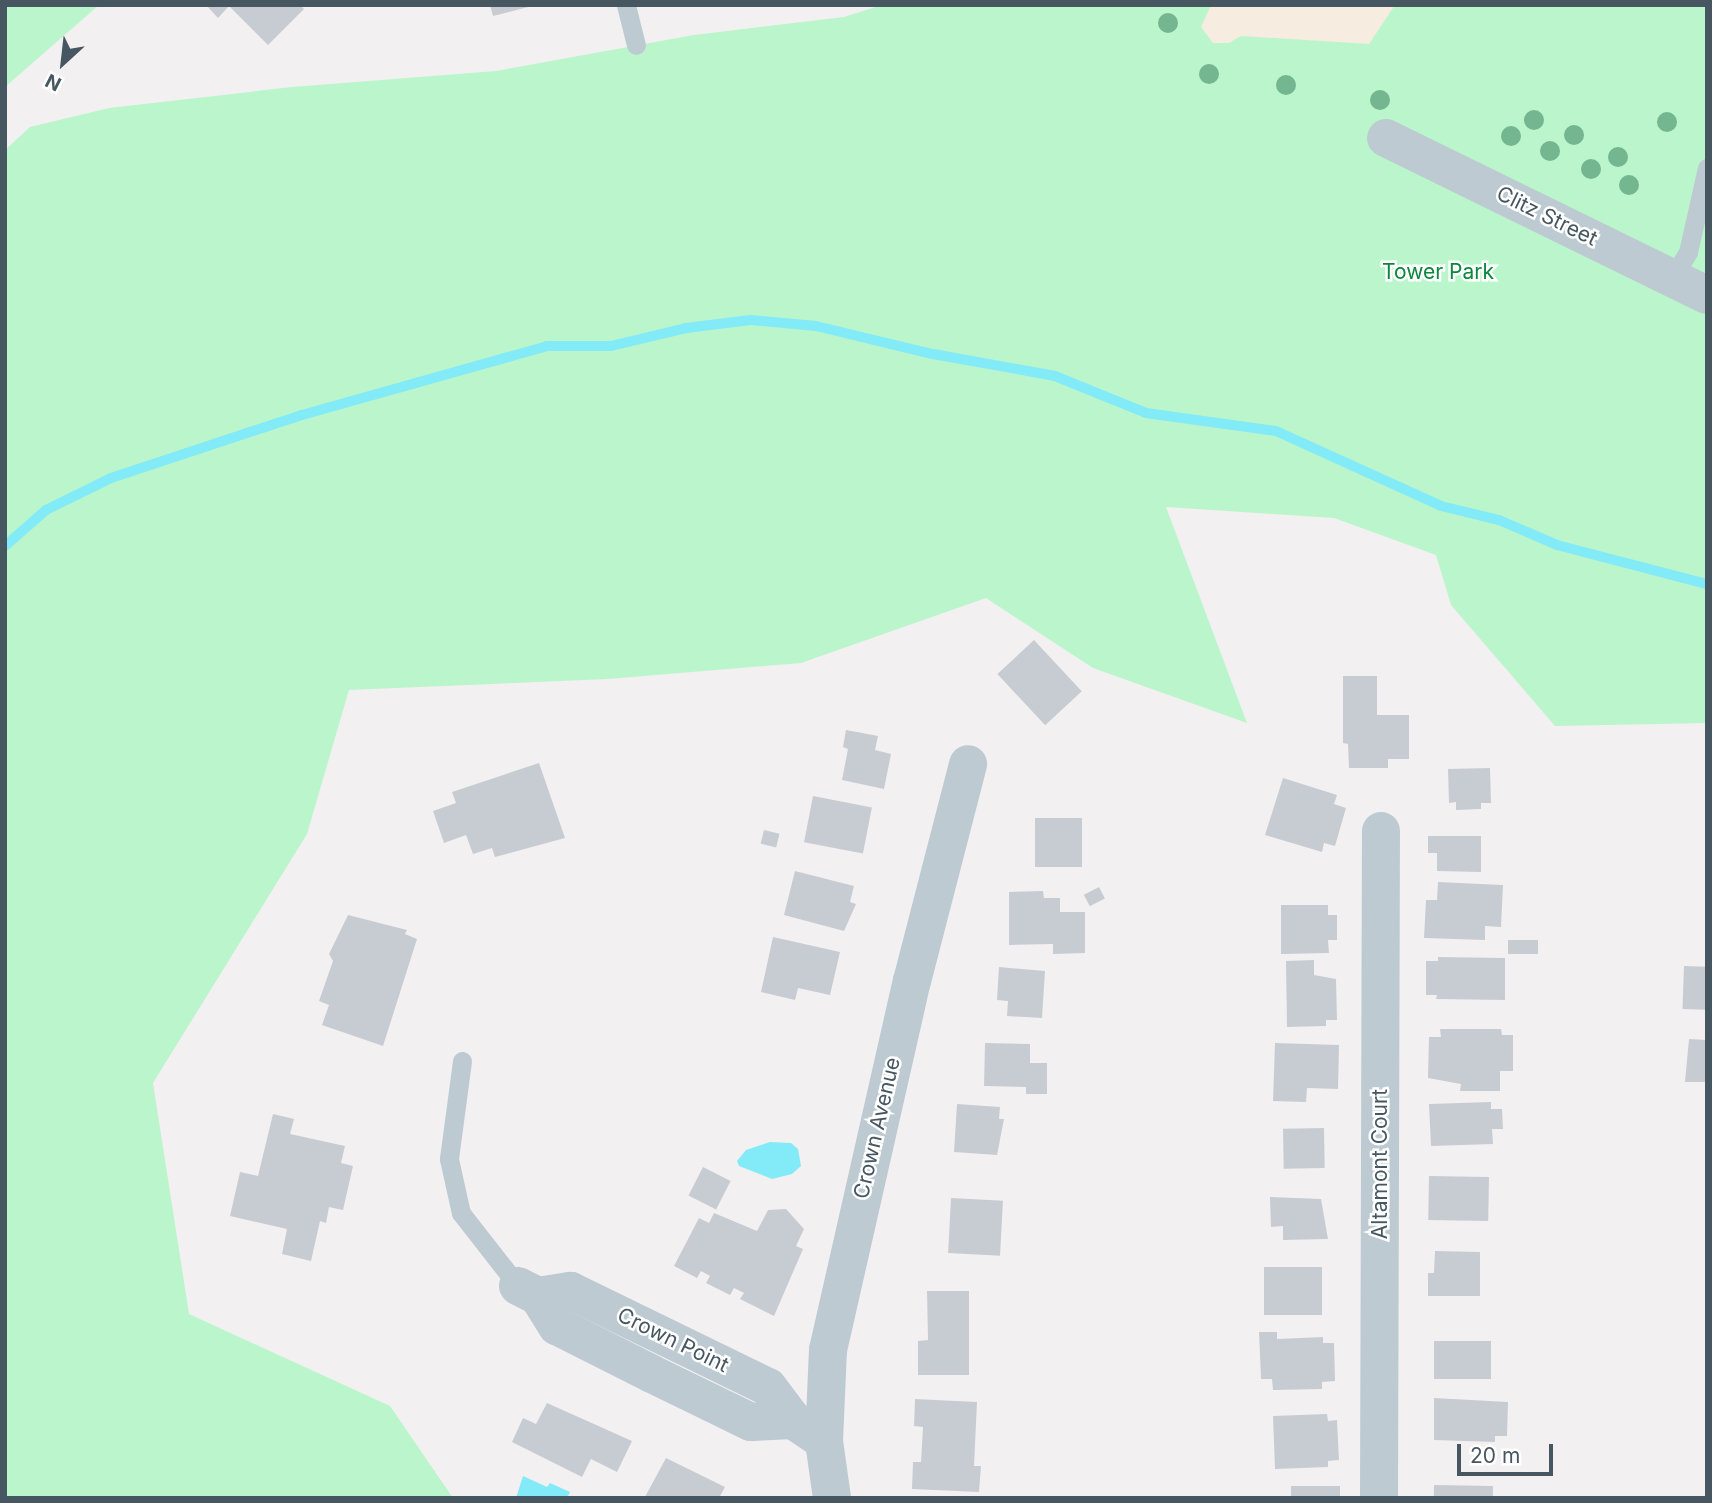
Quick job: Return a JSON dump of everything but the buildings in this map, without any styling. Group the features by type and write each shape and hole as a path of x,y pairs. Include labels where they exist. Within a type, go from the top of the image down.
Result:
{"street":[{"name":"Clitz Street","path":"1385,138 1707,295"},
{"name":"Crown Avenue","path":"832,1498 824,1441 828,1350 842,1277 968,764"},
{"name":"Altamont Court","path":"1379,1498 1381,831"},
{"name":"Crown Point","path":"528,1291 571,1290 768,1387 793,1420 824,1441"}],"lane":[{"path":"626,5 636,45"},
{"path":"1674,277 1688,252 1707,168"},
{"path":"461,1062 449,1159 461,1213 528,1291"}],"green space":[{"path":"5,5 99,5 5,87"},
{"name":"Tower Park","path":"882,5 1707,5 1707,723 1555,726 1451,605 1436,555 1334,518 1166,507 1247,723 1093,668 986,598 801,663 608,679 349,690 307,834 153,1083 189,1314 390,1406 453,1498 5,1498 5,150 30,127 109,108 292,87 496,71 694,35 844,17"}],"sand":[{"path":"1211,5 1395,5 1369,44 1241,36 1229,43 1213,43 1201,27"}],"water":[{"path":"770,1142 791,1143 798,1149 801,1166 792,1174 772,1179 739,1166 737,1161 746,1150"},
{"path":"523,1476 547,1487 550,1483 570,1492 567,1498 516,1498"}],"waterway":[{"path":"5,546 46,510 111,478 302,415 547,346 611,346 686,328 751,320 816,326 933,354 1055,376 1146,413 1276,431 1441,506 1499,520 1557,545 1707,584"}]}
